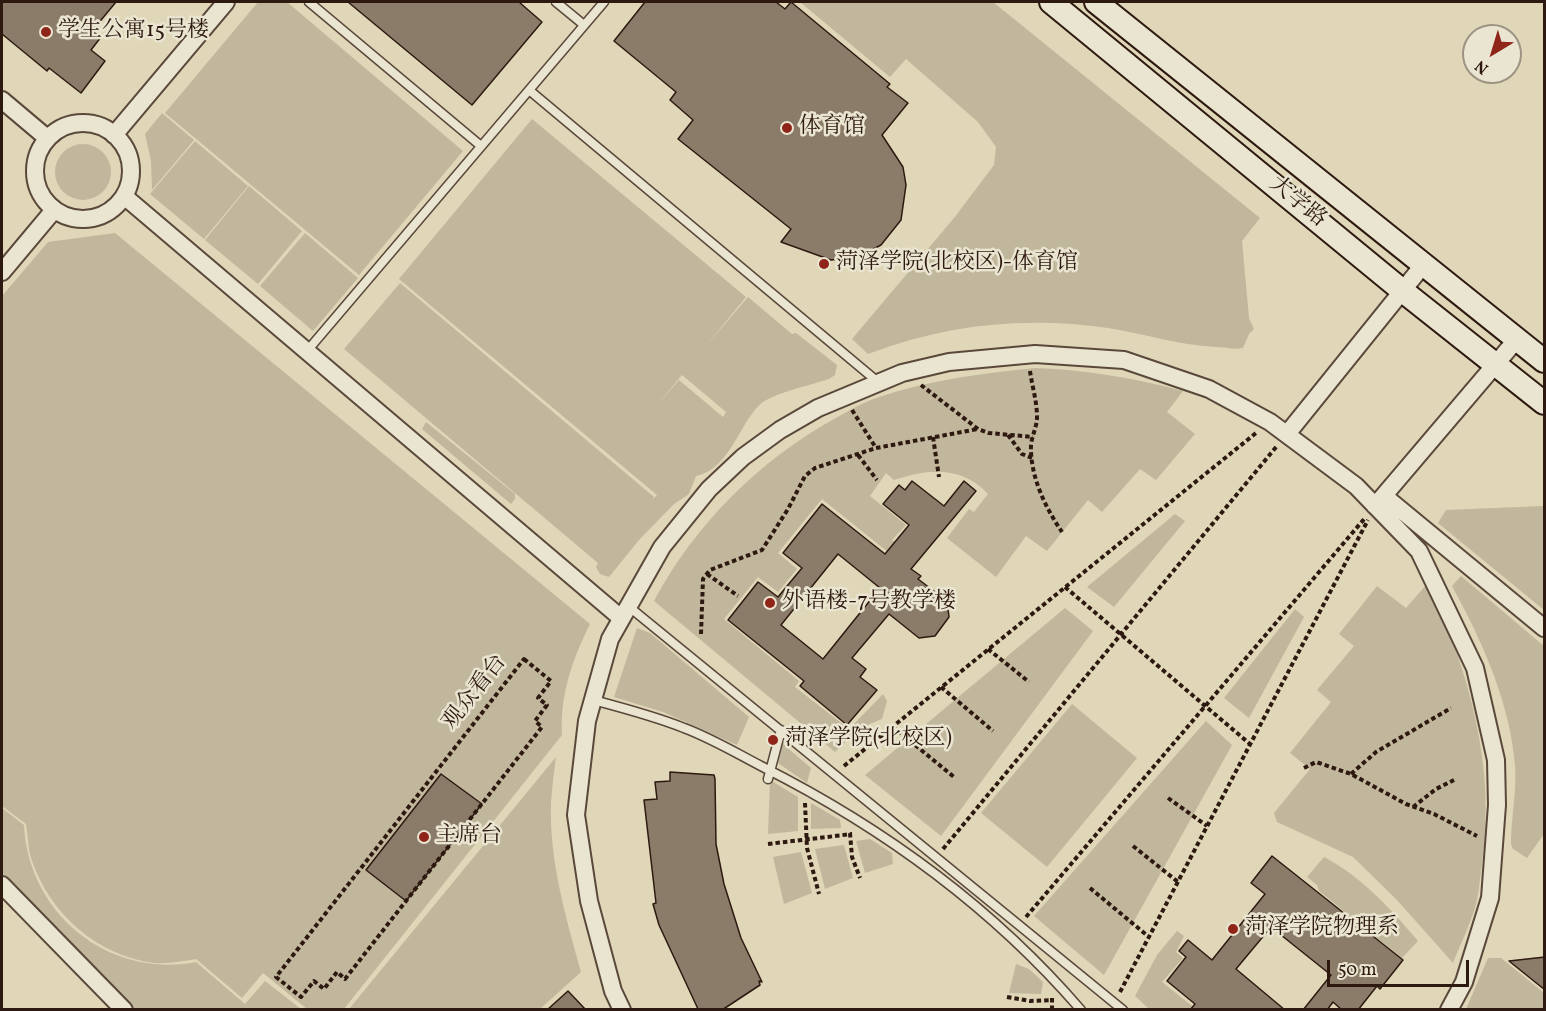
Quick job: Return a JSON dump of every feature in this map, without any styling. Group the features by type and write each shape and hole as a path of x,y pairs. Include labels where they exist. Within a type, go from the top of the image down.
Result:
{"main road":[{"name":"大学路","path":"1051,2 1404,292 1545,403"},
{"name":"大学路","path":"1096,2 1545,361"}],"street":[{"path":"114,135 226,2"},
{"path":"2,100 47,138"},
{"path":"84,122 103,127 114,135 129,157 131,177 124,196 111,211 93,219 72,219 54,210 42,198 36,183 36,159 47,138 64,126 84,122"},
{"path":"124,196 307,351 624,612"},
{"path":"2,273 54,210"},
{"path":"1287,434 1404,292 1424,264"},
{"path":"1380,501 1517,339"},
{"path":"622,1010 613,991 589,901 576,815 587,721 610,639 662,547 709,489 743,457 780,430 844,396 906,372 949,362 1028,355 1124,360 1209,389 1270,422 1356,486 1380,501 1545,628"},
{"path":"1380,501 1419,551 1475,668 1496,760 1490,898 1464,982 1449,1010"},
{"path":"2,885 124,1010"}],"lane":[{"path":"309,2 481,146"},
{"path":"556,2 584,25"},
{"path":"307,351 604,2"},
{"path":"529,90 878,382"},
{"path":"624,612 781,730 1123,1010"},
{"path":"593,700 685,728 769,775 808,790 877,831 915,857 989,917 1030,954 1081,1010"},
{"path":"769,775 781,730"}],"path":[{"path":"1028,355 1037,416 1032,458 1041,496 1062,532"},
{"path":"906,372 978,429"},
{"path":"844,396 876,448"},
{"path":"834,774 1270,422"},
{"path":"701,634 703,579 707,574 762,550 788,509 805,476 815,468 876,448 978,429 1033,437"},
{"path":"936,857 1287,434"},
{"path":"1008,435 1022,454 1032,458"},
{"path":"933,437 939,477"},
{"path":"858,455 877,480"},
{"path":"1019,925 1380,501"},
{"path":"1115,1003 1380,501"},
{"path":"707,574 738,596"},
{"path":"1065,587 1250,744"},
{"path":"988,649 1029,682"},
{"name":"观众看台","path":"524,659 551,681 538,698 547,705 535,721 542,727 345,979 337,972 324,989 314,981 302,997 279,980 276,977 524,659"},
{"path":"941,687 993,730"},
{"path":"1351,774 1376,753 1451,708"},
{"path":"892,726 954,777"},
{"path":"1304,768 1316,762 1351,774 1413,807 1434,814 1494,844"},
{"path":"1413,807 1436,789 1454,780"},
{"path":"808,790 805,801 806,840 819,894"},
{"path":"1168,798 1207,826"},
{"path":"858,819 850,834 852,857 860,878"},
{"path":"768,844 877,831"},
{"path":"1133,846 1178,882"},
{"path":"1090,888 1149,937"},
{"path":"1007,997 1030,1001 1070,997"}],"shaded area":[{"path":"258,2 287,2 463,151 359,275 165,113"},
{"path":"800,2 993,2 1260,218 1242,241 1249,318 1254,329 1249,334 1243,348 1188,344 1122,330 1077,324 1016,323 956,329 868,354 852,339 954,218 994,165 996,147 978,122 906,59 890,77"},
{"path":"162,113 194,140 152,190 151,161 145,134"},
{"path":"532,119 746,297 705,347 748,297 792,334 796,333 837,365 835,375 829,379 769,398 755,409 727,454 718,464 696,476 689,494 674,504 639,540 609,577 600,574 596,567 598,563 344,349 400,283 654,497 652,500 657,495 399,279","holes":["682,375 726,412 723,417 679,380 656,406"]},
{"path":"195,141 248,186 204,239 150,194"},
{"path":"83,144 94,146 103,152 109,161 111,172 109,183 103,192 94,198 83,200 72,198 63,192 57,183 55,172 57,161 63,152 72,146"},
{"path":"249,186 302,231 258,284 205,240"},
{"path":"115,233 590,624 568,678 563,706 562,735 344,1009 307,1009 263,973 242,998 196,959 154,963 133,959 96,942 64,915 51,898 32,861 26,824 2,806 2,296 48,242"},
{"path":"305,233 358,278 313,331 260,286"},
{"path":"1036,368 1110,375 1183,391 1167,412 1195,434 1156,480 1140,469 1102,512 1088,500 1047,551 1026,536 996,577 947,538 969,509 974,512 988,494 967,478 944,472 932,472 894,480 886,473 870,496 906,525 892,540 907,551 899,561 822,499 778,553 797,569 778,592 758,577 724,619 799,681 795,687 849,729 883,694 887,701 882,719 860,728 835,752 654,601 689,546 731,497 780,454 806,436 862,404 898,391 957,378"},
{"path":"426,422 515,494 515,499 511,504 422,429"},
{"path":"1544,506 1544,610 1438,523 1446,510"},
{"path":"1175,514 1185,521 1114,607 1087,587"},
{"path":"1461,576 1544,646 1544,834 1527,858 1513,849 1511,844 1515,795 1512,742 1501,695 1493,673 1474,628 1452,586"},
{"path":"1426,585 1430,585 1444,618 1467,686 1482,755 1485,791 1485,827 1478,897 1453,963 1397,900 1353,857 1277,822 1274,813 1310,769 1290,753 1331,702 1317,690 1354,646 1339,634 1377,586 1406,608"},
{"path":"1065,608 1093,631 941,836 865,775"},
{"path":"1295,609 1304,617 1249,718 1224,698"},
{"path":"637,628 650,633 749,717 737,745 663,712 614,697"},
{"path":"1072,704 1137,758 1047,867 981,813"},
{"path":"1206,721 1232,745 1104,975 1034,916"},
{"path":"783,744 811,768 807,783 778,763"},
{"path":"556,757 551,803 553,846 560,889 581,972 540,1009 349,1009"},
{"path":"770,780 798,797 798,831 768,834"},
{"path":"811,803 840,820 841,828 811,829"},
{"path":"2,808 24,825 29,857 40,886 57,912 78,933 104,949 133,960 164,965 196,962 245,1004 265,981 301,1009 134,1009 2,873"},
{"path":"870,839 892,853 893,864 865,873 856,841"},
{"path":"844,845 853,878 825,889 815,849"},
{"path":"801,852 812,893 784,904 773,857"},
{"path":"1324,857 1363,884 1386,905 1418,941 1402,958 1319,891 1317,885 1307,877"},
{"path":"1177,931 1184,936 1176,952 1183,958 1162,982 1196,1009 1149,1009 1135,996 1157,955"},
{"path":"1488,958 1501,958 1544,993 1544,1009 1466,1009"},
{"path":"1016,964 1029,969 1043,982 1041,994 1009,993"}],"building":[{"path":"2,2 116,2 92,31 101,37 91,50 105,61 81,93 49,68 47,71 2,34"},
{"path":"348,2 519,2 542,22 472,105"},
{"name":"体育馆","path":"645,2 776,2 785,9 791,2 890,84 887,87 908,103 882,135 903,167 906,185 901,220 881,245 858,257 831,260 781,242 791,229 678,139 693,120 670,100 676,92 614,41"},
{"name":"外语楼-7号教学楼","path":"912,481 944,506 964,481 976,491 911,569 921,576 918,579 947,601 949,617 935,636 919,638 889,614 852,658 866,669 860,677 877,690 847,725 800,686 804,681 728,620 758,582 778,597 802,568 783,553 822,504 885,554 909,525 883,504 899,485 905,490","holes":["838,554 880,588 823,659 781,625"]},
{"path":"670,772 714,775 716,844 724,884 741,938 762,982 759,981 760,985 722,1010 698,1009 659,925 653,904 656,903 644,800 657,799 655,782 670,781"},
{"name":"主席台","path":"441,774 482,804 406,901 366,870"},
{"path":"1272,856 1403,960 1380,989 1377,986 1358,1010 1342,1010 1333,1002 1327,1010 1303,1010 1331,975 1271,927 1236,969 1285,1010 1190,1010 1195,1004 1167,981 1186,957 1179,951 1188,940 1212,960 1265,894 1251,883"},
{"path":"1545,957 1545,990 1509,961"},
{"path":"568,991 586,1010 547,1010"}],"place":[{"name":"学生公寓15号楼","path":"46,32"},
{"name":"体育馆","path":"787,128"},
{"name":"菏泽学院(北校区)-体育馆","path":"824,264"},
{"name":"外语楼-7号教学楼","path":"770,603"},
{"name":"菏泽学院(北校区)","path":"773,740"},
{"name":"主席台","path":"424,837"},
{"name":"菏泽学院物理系","path":"1233,929"}]}
